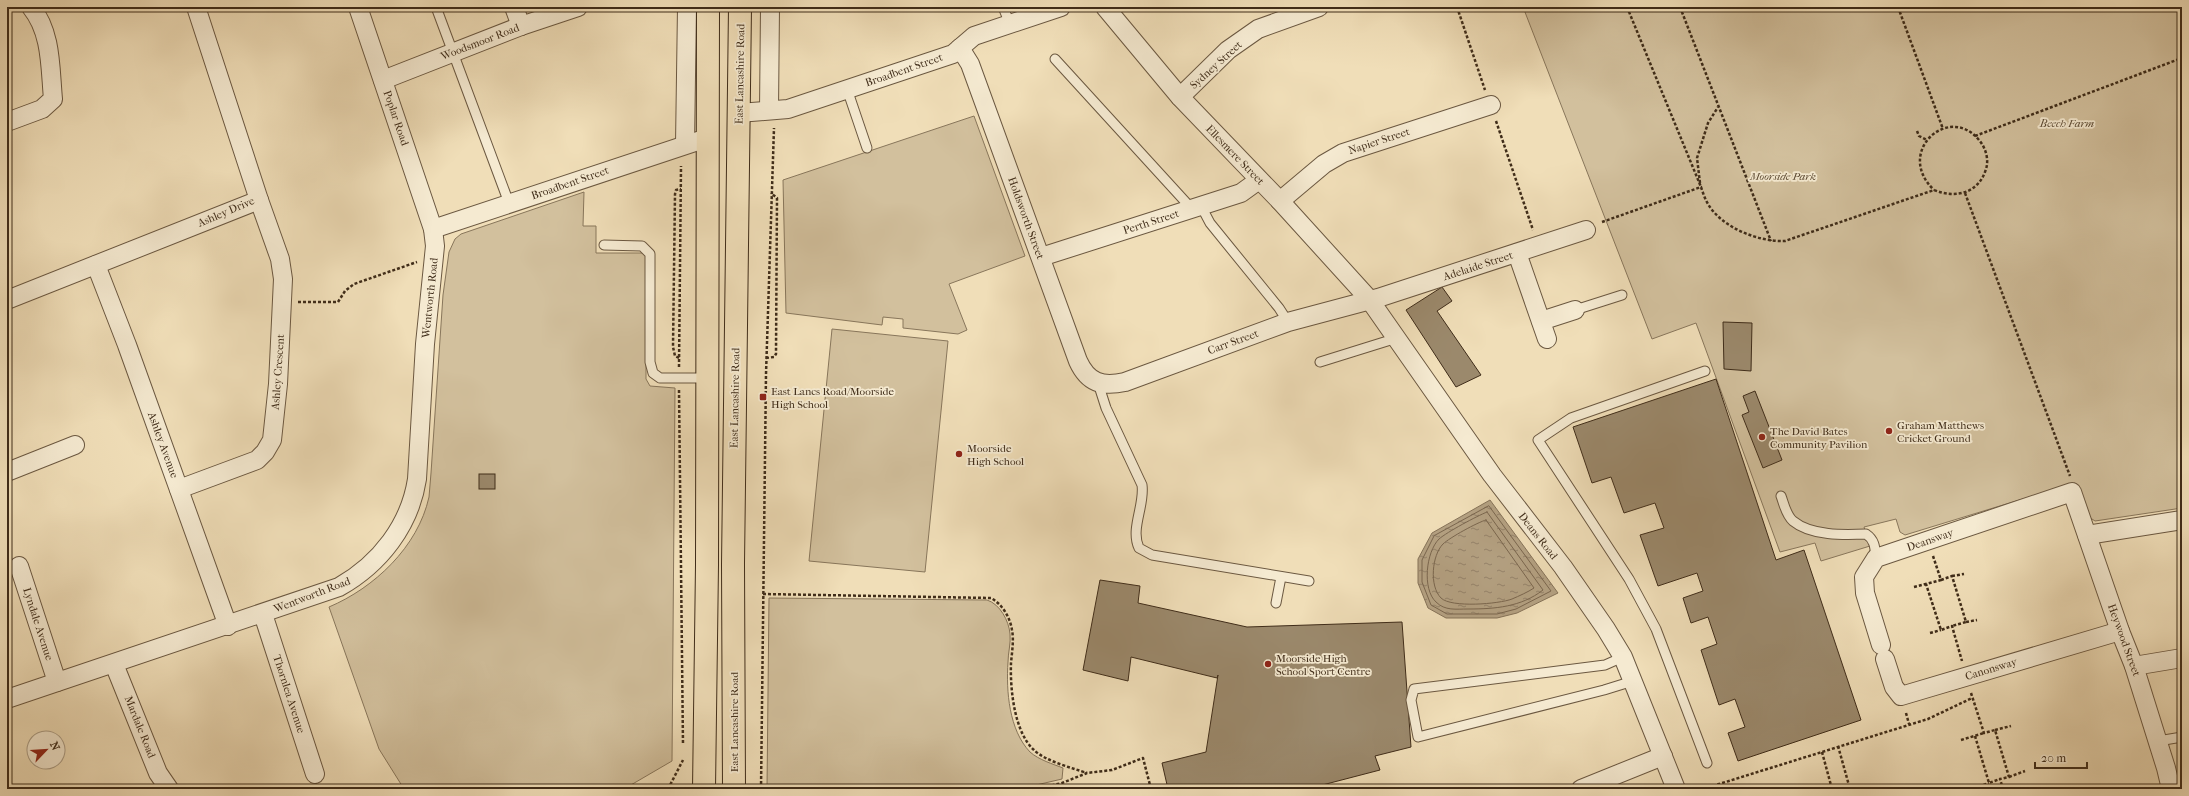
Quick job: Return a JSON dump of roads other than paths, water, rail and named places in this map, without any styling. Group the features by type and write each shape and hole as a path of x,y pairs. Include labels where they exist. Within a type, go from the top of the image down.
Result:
{"highway":[{"path":"704,789 707,565 708,7"},
{"name":"East Lancashire Road","path":"734,789 733,564 740,7"}],"street":[{"path":"7,122 42,109 53,99 48,39 38,16 32,7"},
{"name":"Ashley Drive","path":"7,300 258,200 196,7"},
{"name":"Poplar Road","path":"358,7 434,228"},
{"path":"514,7 521,26"},
{"name":"Woodsmoor Road","path":"383,80 521,26 578,7"},
{"path":"685,144 687,7"},
{"path":"770,7 771,110"},
{"name":"Broadbent Street","path":"739,112 788,109 953,54 974,36 1061,7"},
{"name":"Ellesmere Street","path":"1105,7 1180,97 1280,201 1369,299"},
{"name":"Sydney Street","path":"1180,97 1228,50 1258,29 1319,7"},
{"name":"Holdsworth Street","path":"960,48 970,64 1080,365 1089,378 1098,383"},
{"name":"Napier Street","path":"1280,201 1324,164 1343,153 1491,105"},
{"name":"Broadbent Street","path":"434,228 707,138"},
{"name":"Perth Street","path":"1041,257 1241,193 1259,180"},
{"name":"Ashley Crescent","path":"179,488 247,465 257,460 265,452 272,440 278,384 283,269 258,200"},
{"name":"Wentworth Road","path":"7,699 228,626 339,587 370,567 387,547 407,515 422,480 429,371 434,228"},
{"name":"Adelaide Street","path":"1369,299 1378,298 1586,230"},
{"path":"1517,253 1547,339"},
{"name":"Ashley Avenue","path":"96,265 179,488 228,626"},
{"name":"Deans Road","path":"1369,299 1492,475 1587,600 1618,650 1633,681 1676,789"},
{"name":"Carr Street","path":"1098,383 1110,384 1125,382 1288,322 1369,299"},
{"path":"1541,321 1575,310"},
{"path":"7,472 76,445"},
{"name":"Heywood Street","path":"2072,492 2120,631 2134,666 2158,741 2166,783"},
{"name":"Deansway","path":"1876,558 2072,492"},
{"path":"2087,535 2182,520"},
{"name":"Canonsway","path":"1876,558 1864,578 1865,593 1894,687 1901,696 2120,631"},
{"name":"Lyndale Avenue","path":"19,566 57,682"},
{"name":"Thornlea Avenue","path":"263,614 315,774"},
{"path":"2134,666 2182,658"},
{"name":"Mardale Road","path":"114,664 158,773 169,789"},
{"path":"1581,789 1663,756"}],"lane":[{"path":"436,7 509,203"},
{"path":"1003,7 1010,24"},
{"path":"1055,59 1196,207 1279,308 1288,322"},
{"path":"847,89 867,148"},
{"path":"604,245 642,246 650,254 651,369 656,377 707,378"},
{"path":"1575,310 1622,295"},
{"path":"1320,362 1397,338"},
{"path":"1705,371 1571,418 1538,440 1628,579 1656,629 1707,763"},
{"path":"1098,383 1106,408 1142,485 1143,493 1136,535 1139,548 1152,555 1309,581"},
{"path":"1781,496 1786,510 1793,520 1801,526 1819,531 1866,534 1871,538 1874,544 1876,558"},
{"path":"1276,603 1281,576"},
{"path":"1618,650 1605,665 1414,689 1411,700 1418,737 1604,690 1633,681"},
{"path":"2158,741 2182,737"}],"water":[{"path":"1490,500 1558,593 1517,613 1497,618 1446,618 1428,608 1418,583 1418,559 1432,533"}],"place":[{"name":"East Lancs Road/Moorside High School","path":"763,397"},
{"name":"Graham Matthews Cricket Ground","path":"1889,431"},
{"name":"The David Bates Community Pavilion","path":"1762,437"},
{"name":"Moorside High School","path":"959,454"},
{"name":"Moorside High School Sport Centre","path":"1268,664"}],"park label":[{"name":"Beech Farm","path":"2067,123"},
{"name":"Moorside Park","path":"1783,176"}]}
